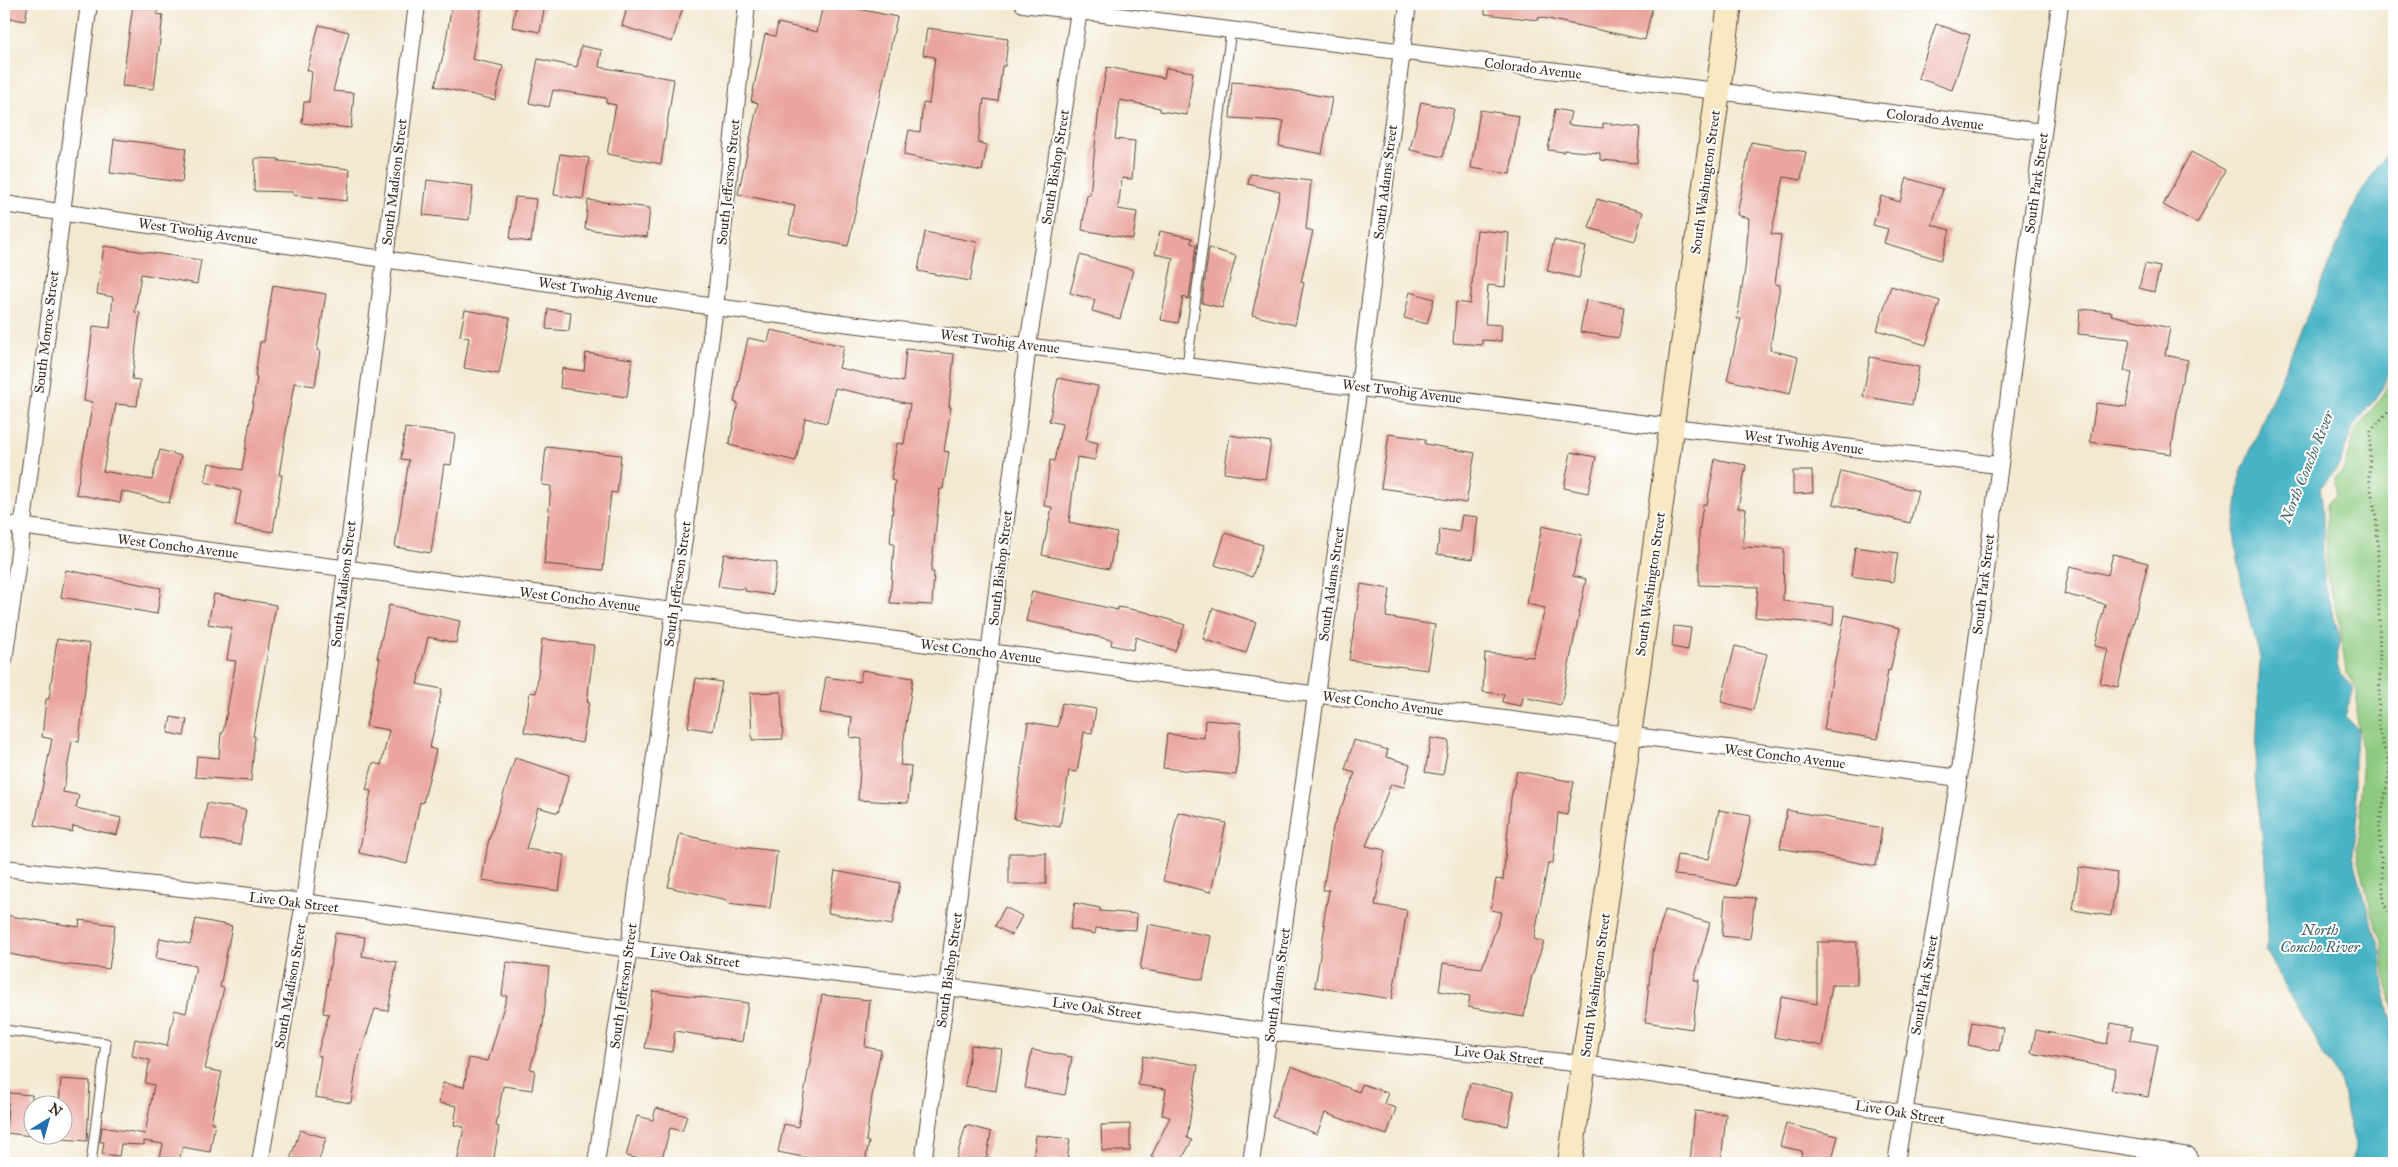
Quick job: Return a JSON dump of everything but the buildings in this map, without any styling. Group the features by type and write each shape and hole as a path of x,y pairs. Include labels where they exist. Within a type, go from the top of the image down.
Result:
{"street":[{"name":"South Monroe Street","path":"4,660 23,526 60,211 89,4"},
{"name":"South Madison Street","path":"260,1163 304,902 417,4"},
{"name":"South Jefferson Street","path":"596,1163 629,948 715,307 747,4"},
{"name":"Colorado Avenue","path":"1023,4 1080,7 1231,30 2043,132"},
{"name":"South Adams Street","path":"1251,1163 1359,386 1408,4"},
{"name":"South Washington Street","path":"1570,1163 1730,4"},
{"name":"South Park Street","path":"1896,1163 1959,778 1998,465 2060,4"},
{"name":"South Bishop Street","path":"923,1163 1028,345 1080,7"},
{"name":"West Twohig Avenue","path":"4,204 715,307 1359,386 1672,427 1998,465"},
{"name":"West Concho Avenue","path":"4,524 1959,778"},
{"name":"Live Oak Street","path":"4,868 304,902 629,948 947,987 1270,1032 1584,1064 2189,1156"}],"lane":[{"path":"1187,365 1231,30"},
{"path":"4,1030 106,1043 92,1163"}],"path":[{"path":"2394,404 2371,431 2369,477 2378,533 2380,667 2378,726 2390,768 2379,828 2384,904 2394,922"}],"green space":[{"path":"2394,368 2394,1009 2386,981 2382,941 2371,911 2357,849 2362,820 2359,801 2362,772 2361,744 2357,718 2357,689 2346,673 2340,626 2326,572 2327,503 2336,494 2335,478 2343,471 2354,433 2383,395"}],"water":[{"name":"North Concho River","path":"2394,142 2394,360 2381,391 2353,427 2339,466 2320,488 2323,509 2325,581 2340,639 2337,663 2343,677 2354,689 2345,716 2358,729 2354,758 2354,792 2358,816 2353,855 2381,952 2384,988 2391,1018 2394,1021 2394,1163 2351,1163 2356,1149 2339,1079 2303,1019 2267,952 2267,875 2255,779 2260,657 2243,593 2234,532 2241,472 2357,199"}]}
